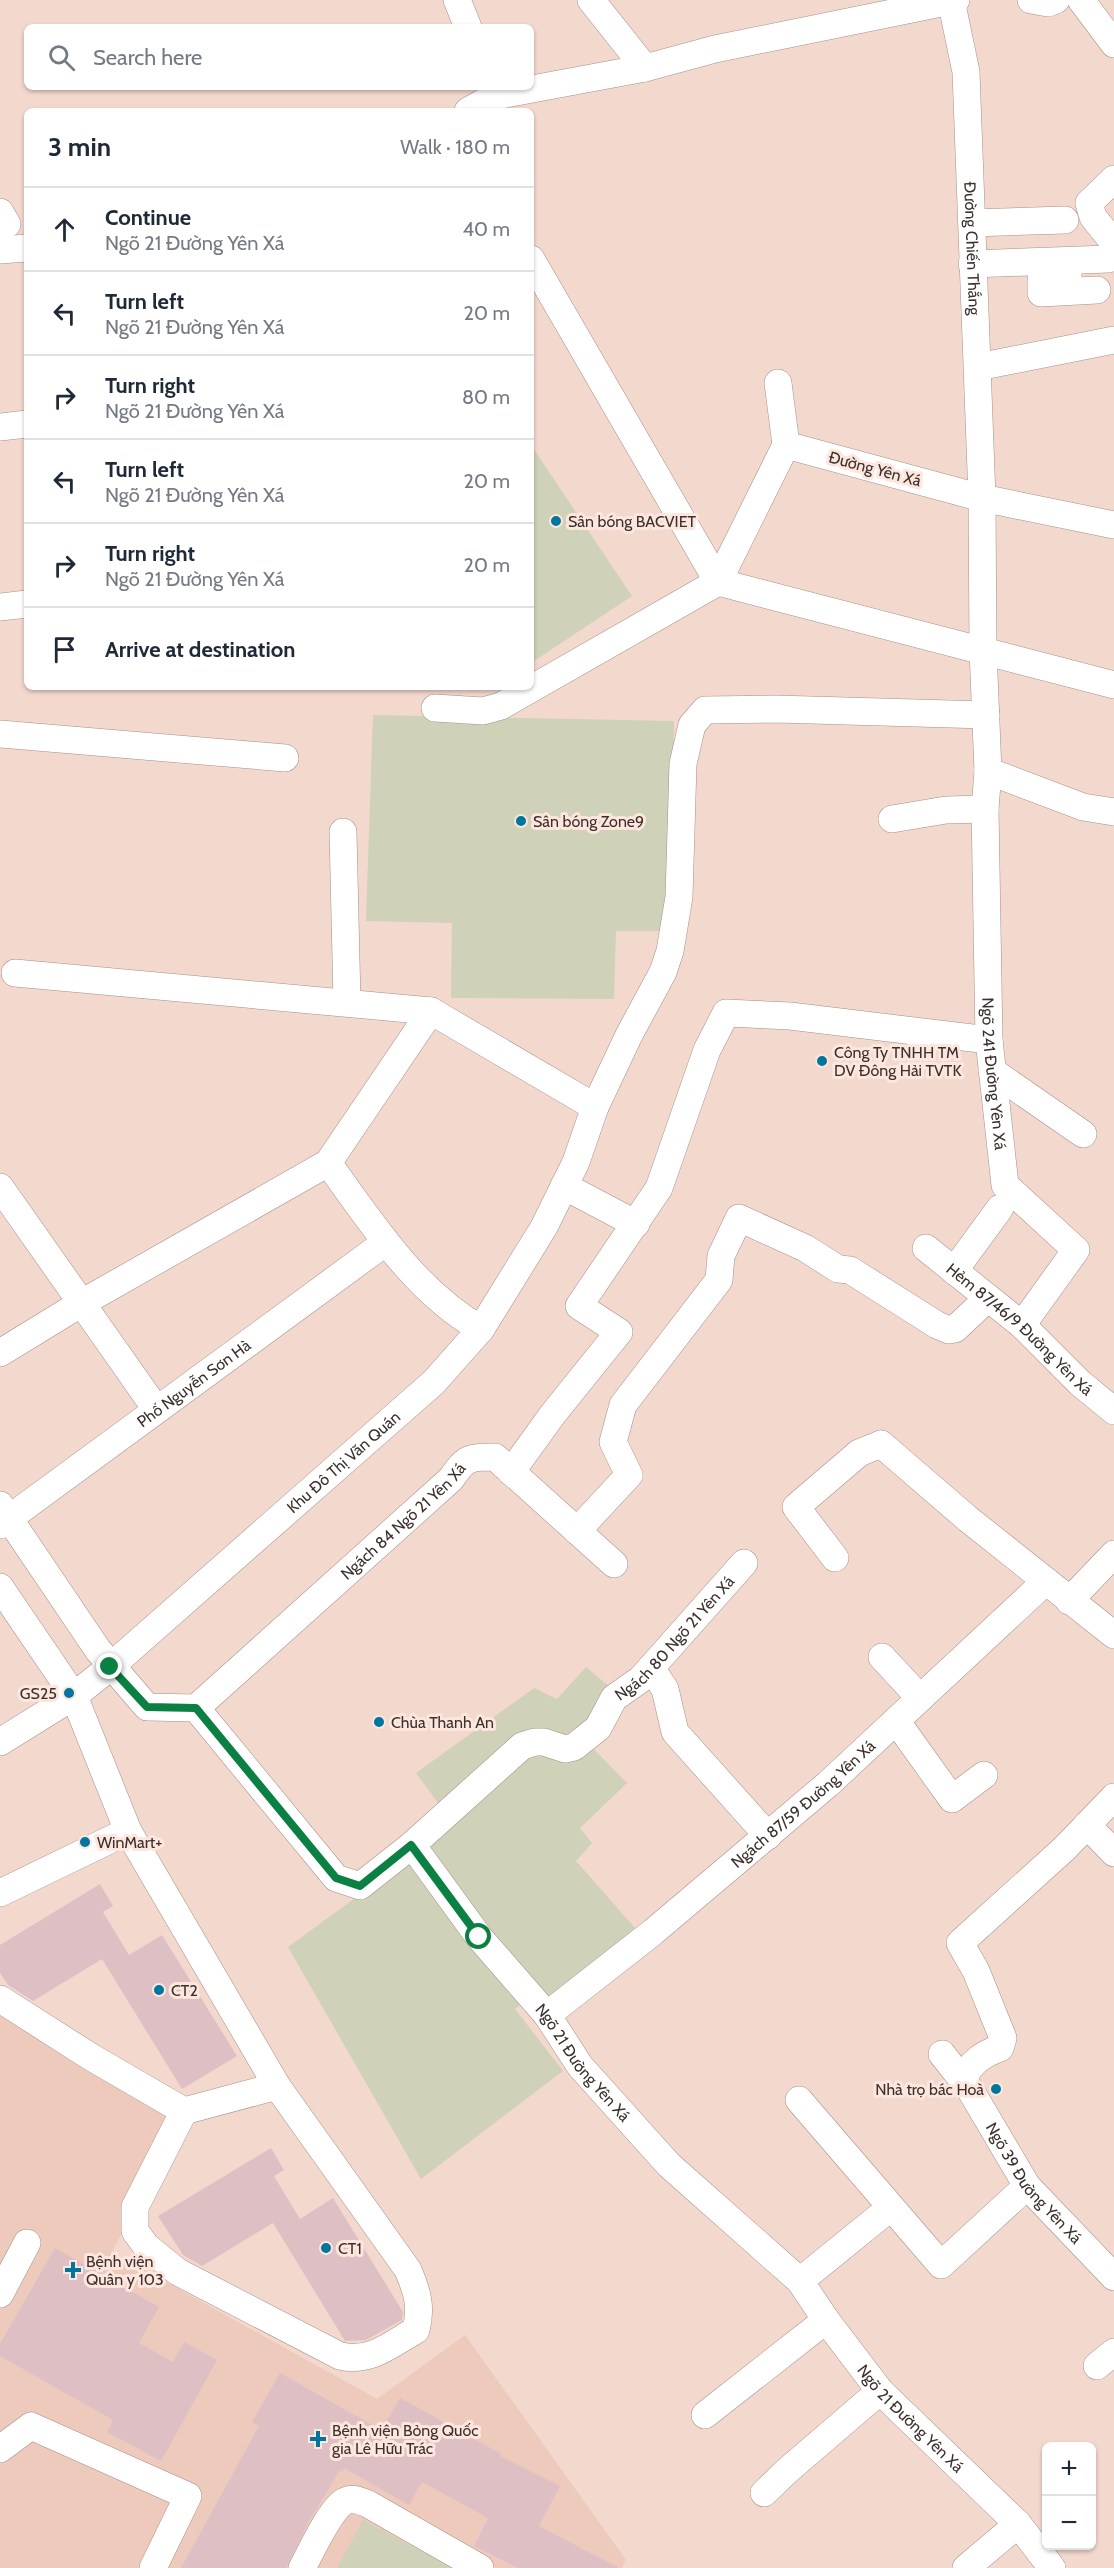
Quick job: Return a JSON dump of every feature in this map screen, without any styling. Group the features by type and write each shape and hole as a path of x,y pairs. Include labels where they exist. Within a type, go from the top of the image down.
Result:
{"street":[{"path":"457,0 467,24"},
{"path":"591,0 645,68"},
{"path":"534,86 645,68 715,50 953,0"},
{"name":"Đường Chiến Thắng","path":"953,0 966,72 982,498 983,650"},
{"path":"1031,0 1048,3 1056,0"},
{"path":"1081,0 1114,44"},
{"path":"472,108 493,92"},
{"path":"972,264 1055,262 1111,251 1093,217 1089,203 1114,178"},
{"path":"0,212 7,224 0,225"},
{"path":"972,223 1053,220 1055,262 1068,278 1041,280 1041,293 1097,290"},
{"path":"0,250 24,248"},
{"path":"534,264 718,582 1114,685"},
{"path":"978,367 1114,340"},
{"path":"534,687 718,582 786,445 778,383"},
{"path":"0,427 24,424"},
{"name":"Đường Yên Xá","path":"786,445 982,498 1114,525"},
{"path":"0,607 24,604"},
{"name":"Ngõ 241 Đường Yên Xá","path":"983,650 988,771 986,809 989,1040 997,1189"},
{"path":"435,708 483,711 501,706 529,690"},
{"name":"Khu Đô Thị Văn Quán","path":"0,1742 74,1696 110,1667 434,1382 481,1329 544,1227 576,1162 595,1107 629,1035 663,972 670,951 678,897 683,764 692,725 705,711 776,709 986,715"},
{"path":"0,734 285,758"},
{"path":"988,771 1083,807 1114,812"},
{"path":"892,819 946,810 986,809"},
{"path":"343,832 347,1002"},
{"path":"15,973 431,1011 595,1107"},
{"path":"0,1353 80,1304 328,1163 431,1011"},
{"path":"511,1472 553,1414 619,1332 579,1306 659,1188 707,1050 726,1013 790,1016 989,1040"},
{"path":"992,1071 1083,1134"},
{"path":"328,1163 386,1242 438,1299 458,1316 481,1329"},
{"path":"564,1186 636,1224"},
{"path":"0,1187 80,1304 156,1409"},
{"path":"954,1271 997,1189 1076,1250 1022,1325"},
{"path":"577,1531 629,1475 614,1442 623,1405 719,1280 721,1256 739,1218 805,1248 838,1269 850,1270 937,1325 949,1330 955,1329 988,1298"},
{"name":"Phố Nguyễn Sơn Hà","path":"3,1516 156,1409 386,1242"},
{"name":"Hẻm 87/46/9 Đường Yên Xá","path":"926,1248 1022,1325 1080,1383 1114,1411"},
{"path":"835,1558 796,1507 859,1453 881,1444 968,1519 1114,1635"},
{"name":"Ngách 84 Ngõ 21 Yên Xá","path":"196,1708 451,1479 472,1457 495,1457 614,1564"},
{"path":"3,1516 110,1667 147,1707 196,1708 336,1878 360,1886 411,1845"},
{"path":"1070,1601 1114,1554"},
{"name":"Ngách 80 Ngõ 21 Yên Xá","path":"411,1845 522,1746 544,1742 565,1749 574,1747 598,1728 614,1698 641,1679 744,1563"},
{"name":"Ngách 87/59 Đường Yên Xá","path":"547,2015 653,1932 768,1836 897,1722 1046,1581"},
{"path":"0,1587 74,1696 128,1831 277,2086 408,2270 417,2293 420,2314 416,2330 366,2358 353,2359 339,2356 178,2272 146,2246 135,2231 135,2207 184,2110"},
{"path":"882,1657 920,1698"},
{"path":"651,1668 665,1689 675,1732 768,1836"},
{"path":"897,1722 952,1799 984,1775"},
{"path":"963,2079 969,2067 988,2052 1000,2048 1003,2038 976,1971 960,1943 1065,1848 1114,1797"},
{"path":"1087,1825 1114,1853"},
{"path":"0,1893 128,1831"},
{"name":"Ngõ 21 Đường Yên Xá","path":"411,1845 479,1937 547,2015 580,2066 669,2164 800,2281 826,2320 880,2391 1018,2524 1052,2568"},
{"path":"0,1999 91,2057 184,2110 277,2086"},
{"name":"Ngõ 39 Đường Yên Xá","path":"942,2054 963,2079 1027,2186 1114,2277"},
{"path":"799,2100 941,2265 1027,2186"},
{"path":"800,2281 890,2208"},
{"path":"0,2294 27,2243"},
{"path":"705,2415 826,2320"},
{"path":"764,2493 880,2391"},
{"path":"0,2450 31,2426 188,2496 153,2568"},
{"path":"302,2568 335,2511 350,2499 368,2504 480,2568"},
{"path":"966,2568 1018,2524"}],"shaded area":[{"name":"Bệnh viện Bỏng Quốc gia Lê Hữu Trác","path":"0,1999 184,2111 112,2252 377,2399 465,2335 626,2560 622,2568 0,2568"}],"green space":[{"name":"Sân bóng BACVIET","path":"534,449 632,596 534,661"},
{"name":"Sân bóng Zone9","path":"373,715 674,721 671,931 616,931 614,999 451,998 452,923 366,921"},
{"path":"586,1667 616,1692 587,1742 627,1783 580,1828 592,1843 576,1861 635,1928 545,2004 421,1843 444,1811 416,1773 534,1688 557,1699"},
{"path":"410,1858 526,2000 515,2009 563,2071 421,2179 288,1947"},
{"path":"363,2520 453,2568 337,2568"}],"building":[{"name":"CT2","path":"100,1884 113,1906 103,1912 129,1955 162,1935 237,2056 182,2089 102,1959 33,2001 8,1985 0,1973 0,1945"},
{"name":"CT1","path":"271,2148 284,2170 274,2176 300,2219 333,2198 403,2312 402,2320 366,2340 345,2341 273,2223 202,2266 183,2255 158,2216"},
{"path":"55,2248 159,2307 139,2343 173,2362 184,2342 217,2360 161,2461 107,2432 113,2420 0,2356 0,2344"},
{"path":"280,2373 381,2430 400,2398 501,2454 500,2456 560,2486 539,2526 619,2568 518,2568 474,2546 488,2518 422,2482 409,2505 344,2468 342,2472 340,2470 308,2523 286,2568 181,2568 259,2426 252,2422"}],"place":[{"name":"Sân bóng BACVIET","path":"556,521"},
{"name":"Sân bóng Zone9","path":"521,821"},
{"name":"Công Ty TNHH TM DV Đông Hải TVTK","path":"822,1061"},
{"name":"GS25","path":"69,1693"},
{"name":"Chùa Thanh An","path":"379,1722"},
{"name":"WinMart+","path":"85,1842"},
{"name":"CT2","path":"159,1990"},
{"name":"Nhà trọ bác Hoà","path":"996,2089"},
{"name":"CT1","path":"326,2248"},
{"name":"Bệnh viện Quân y 103","path":"73,2270"},
{"name":"Bệnh viện Bỏng Quốc gia Lê Hữu Trác","path":"318,2439"}],"route":[{"path":"110,1667 147,1707 196,1708 336,1878 360,1886 411,1845 479,1937"}]}
